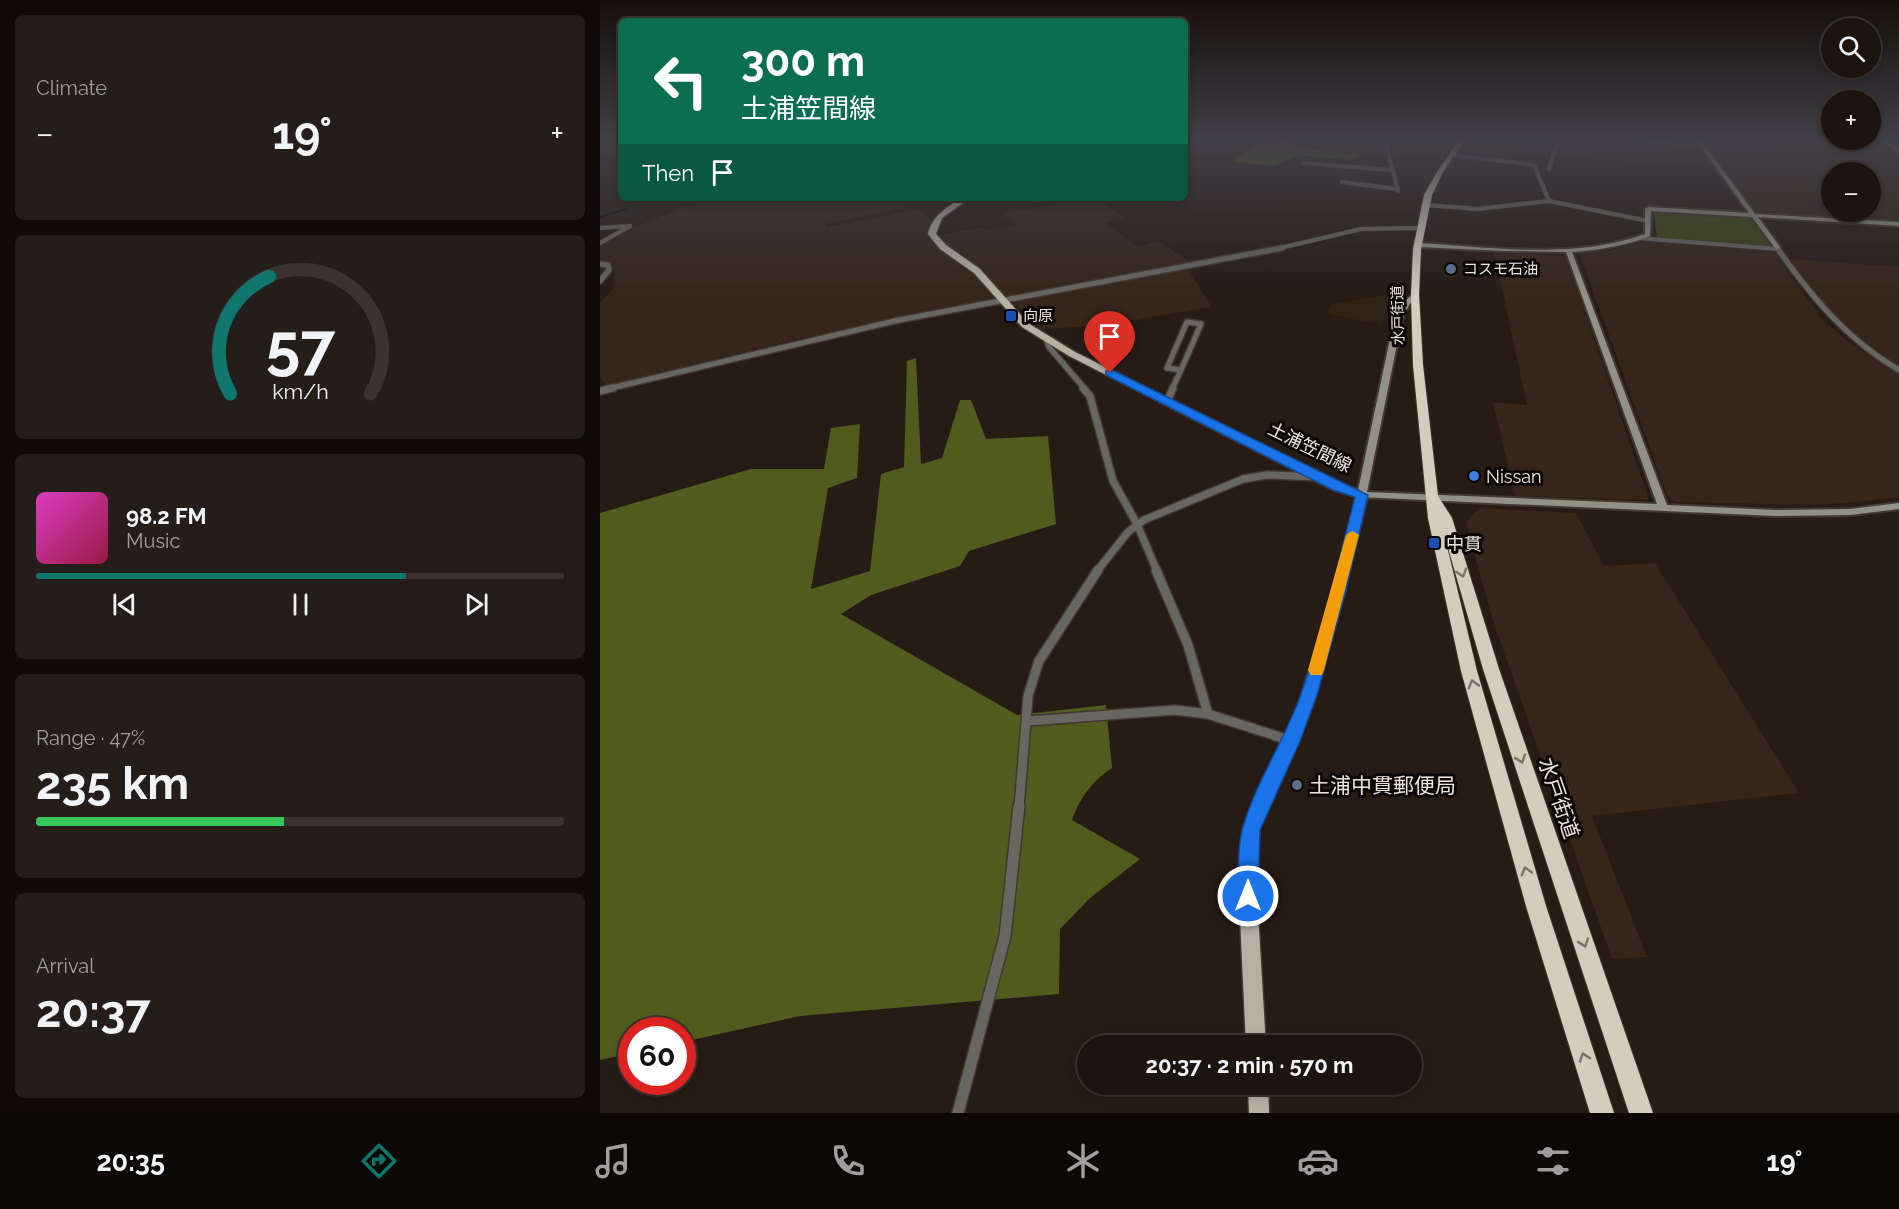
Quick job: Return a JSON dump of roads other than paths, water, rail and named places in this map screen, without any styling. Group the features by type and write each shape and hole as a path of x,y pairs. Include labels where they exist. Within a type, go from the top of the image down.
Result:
{"highway":[{"name":"水戸街道","path":"1430,192 1425,205 1418,245 1415,295 1418,365 1434,500 1434,518 1469,671 1536,906 1602,1113"},
{"name":"水戸街道","path":"1434,500 1446,518 1491,669 1641,1113"}],"main road":[{"name":"土浦笠間線","path":"963,201 941,216 933,227 932,234 943,247 977,271 1025,325 1046,339 1167,402 1317,477 1362,495 1325,641 1292,741 1259,806 1251,830 1248,855 1255,1035"},
{"path":"1258,1095 1259,1113"}],"street":[{"path":"1546,192 1549,201"},
{"path":"1736,192 1821,310 1845,336 1899,370"},
{"path":"1425,205 1478,209 1549,201 1648,221"},
{"path":"1418,245 1568,250 1595,248 1648,235 1648,209 1899,224"},
{"path":"600,228 630,226 600,243"},
{"path":"602,389 856,329 1264,252 1361,229 1421,228"},
{"path":"1638,238 1777,247"},
{"path":"1568,250 1663,508"},
{"path":"600,264 608,266 609,270 600,281"},
{"path":"1415,295 1406,303 1398,320 1362,495 1434,500 1817,513 1899,506"},
{"path":"1167,402 1189,352 1201,324 1187,322 1167,368 1181,370"},
{"path":"1046,339 1049,347 1090,396 1101,427 1111,475 1137,525 1188,645 1208,714"},
{"path":"958,1113 1005,936 1028,721 1028,696 1039,661 1086,585 1113,549 1137,525 1222,485 1243,479 1267,475 1317,477"},
{"path":"1028,721 1175,710 1208,714 1292,741"}],"waterway":[{"path":"600,217 627,209"}],"place":[{"name":"コスモ石油","path":"1451,269"},
{"name":"向原","path":"1011,316"},
{"name":"Nissan","path":"1474,476"},
{"name":"中貫","path":"1434,543"},
{"name":"土浦中貫郵便局","path":"1297,785"}]}
